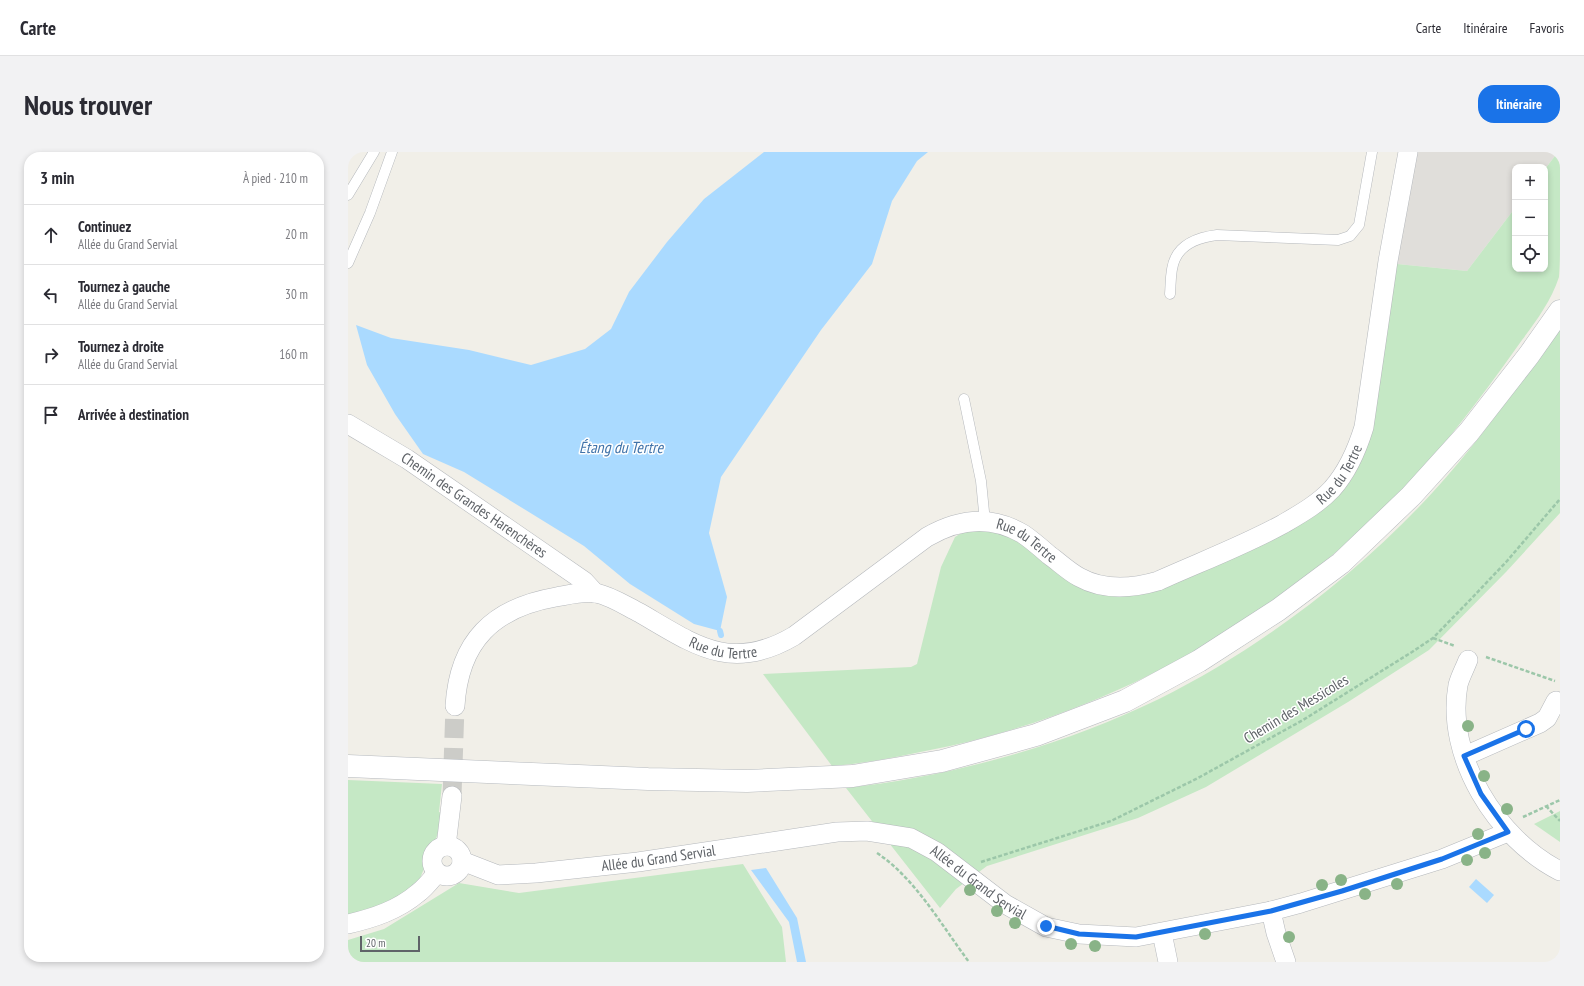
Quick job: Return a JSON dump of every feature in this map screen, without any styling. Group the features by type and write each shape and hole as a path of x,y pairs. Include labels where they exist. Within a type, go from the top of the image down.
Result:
{"main road":[{"path":"348,766 648,779 747,781 838,777 853,776 942,760 1036,735 1125,701 1199,661 1278,610 1341,563 1411,496 1469,432 1529,356 1560,311"}],"street":[{"name":"Rue du Tertre","path":"455,706 457,683 466,658 474,644 496,619 510,611 541,600 571,594 595,593 616,600 692,643 706,649 721,653 752,653 781,644 794,636 928,537 940,529 955,524 985,522 998,524 1024,535 1077,576 1088,581 1111,587 1127,588 1158,580 1261,536 1302,513 1318,502 1332,489 1344,474 1352,459 1364,427 1388,261 1408,152"},
{"name":"Chemin des Grandes Harenchères","path":"348,424 414,463 584,581 595,593"},
{"path":"1470,654 1458,684 1456,700 1456,717 1464,756 1481,794 1508,832 1524,846 1560,870"},
{"path":"1464,756 1540,723 1547,718 1556,701"},
{"path":"446,846 452,796"},
{"name":"Allée du Grand Servial","path":"462,861 498,875 536,873 638,862 836,832 867,831 910,838 937,852 1005,904 1046,926 1079,934 1136,937 1271,911 1342,891 1442,859 1508,832"},
{"path":"446,846 456,849 462,861 459,870 451,876 437,873 432,864 432,859 437,850 446,846"},
{"path":"348,924 374,918 402,905 420,893 437,873"},
{"path":"1271,911 1276,933 1286,962"},
{"path":"1162,933 1168,962"}],"lane":[{"path":"348,195 374,152"},
{"path":"348,263 370,213 392,152"},
{"path":"1170,294 1175,259 1187,245 1194,240 1205,236 1217,235 1338,240 1350,236 1359,225 1372,152"},
{"path":"964,399 981,481 985,522"}],"path":[{"name":"Chemin des Messicoles","path":"982,861 1111,821 1198,778 1303,720 1432,638 1507,562 1560,499"},
{"path":"1432,638 1470,654 1560,683"},
{"path":"1523,817 1560,800"},
{"path":"1546,806 1560,821"},
{"path":"872,851 892,863 914,887 969,962"}],"shaded area":[{"path":"1417,152 1558,152 1548,165 1512,164 1512,212 1467,271 1397,264"}],"green space":[{"path":"1558,152 1560,152 1559,277 1548,302 1538,318 1496,377 1459,425 1406,487 1347,542 1297,583 1245,620 1190,654 1133,683 1074,708 1013,729 950,746 847,765 832,766 763,674 911,667 917,664 941,567 955,537 963,532 973,529 1002,533 1134,593 1351,480 1364,455 1373,428 1397,264 1467,271 1512,212 1512,272 1548,272 1548,165"},
{"path":"1560,328 1560,513 1506,572 1429,650 1348,702 1206,787 1138,818 987,866 956,889 940,908 846,788 926,776 1006,757 1046,745 1122,716 1159,699 1233,658 1305,608 1339,581 1404,522 1467,453 1499,412"},
{"path":"348,780 442,784 439,812 443,813 437,836 419,881 395,901 348,916"},
{"path":"1560,811 1560,842 1534,824"},
{"path":"743,864 782,927 786,962 348,962 348,940 384,929 459,883 519,893"}],"water":[{"name":"Étang du Tertre","path":"764,152 928,152 917,161 892,201 872,264 821,330 721,477 709,533 727,597 720,631 694,624 630,584 584,546 464,472 423,454 395,414 367,365 356,325 391,338 469,350 531,365 585,349 611,329 629,292 667,242 704,199"},
{"path":"766,868 797,918 806,962 797,962 789,922 751,870"},
{"path":"1476,879 1494,895 1487,903 1469,887"}],"waterway":[{"path":"720,631 721,635"}],"tunnel":[{"path":"452,796 455,706"}],"route":[{"path":"1046,926 1079,934 1136,937 1271,911 1342,891 1442,859 1508,832 1481,794 1464,756 1526,729"}]}
